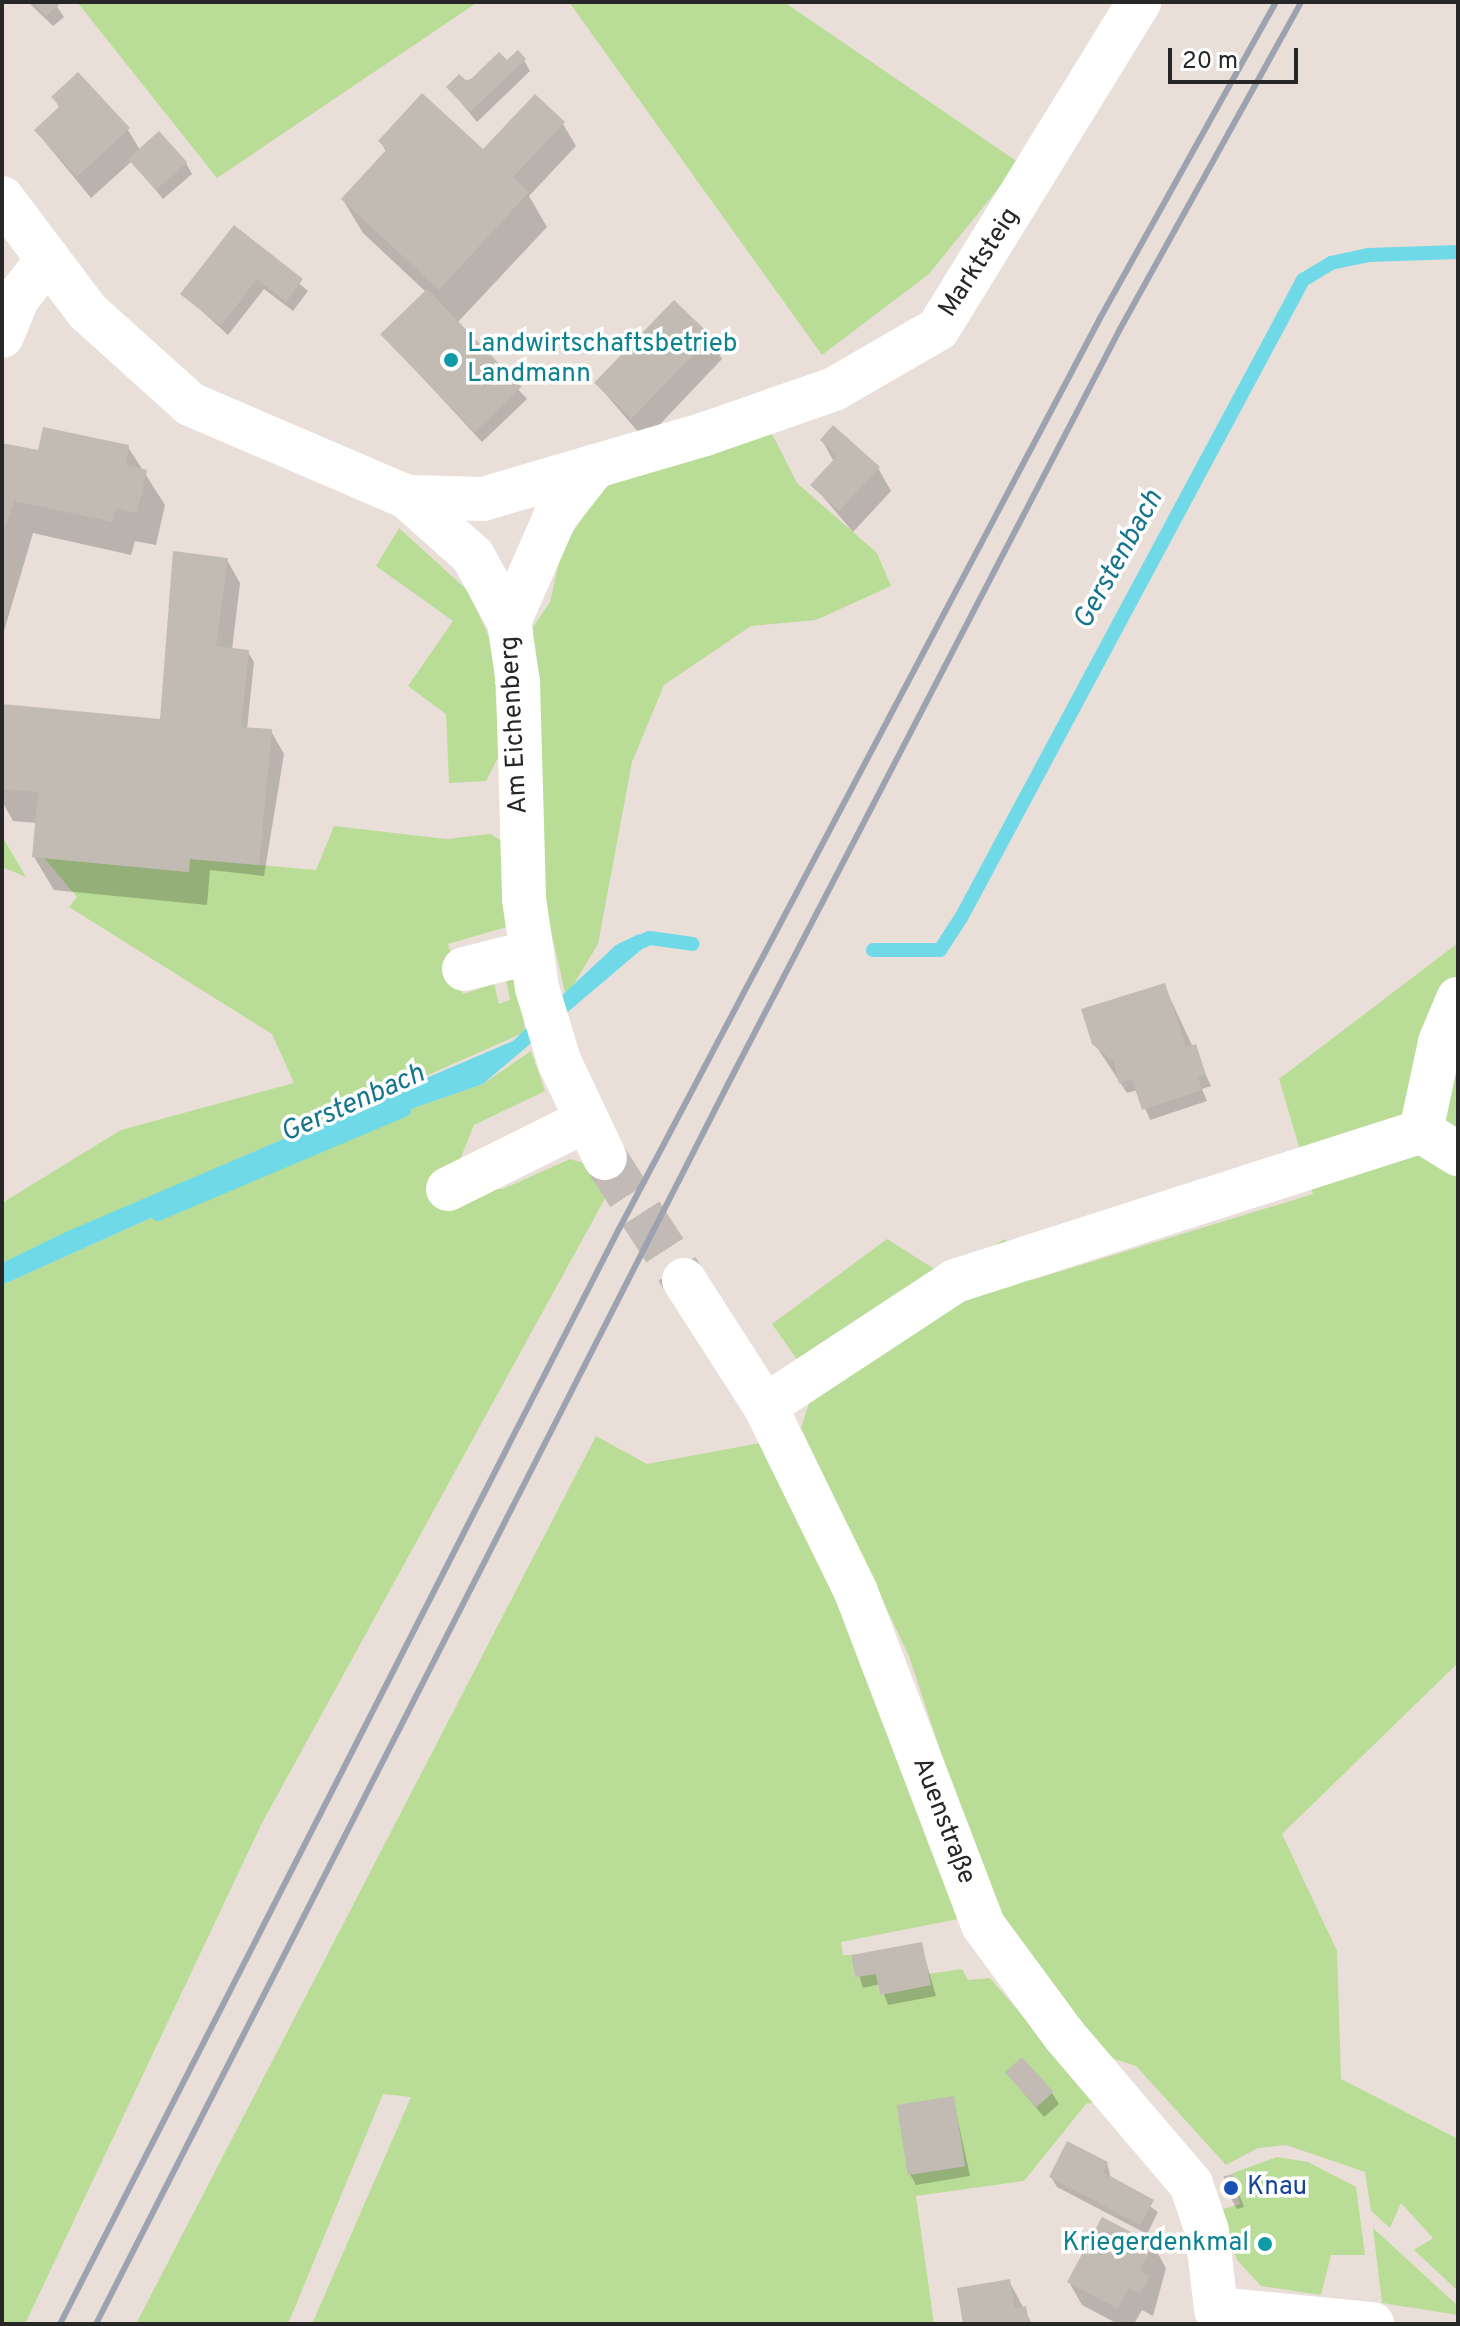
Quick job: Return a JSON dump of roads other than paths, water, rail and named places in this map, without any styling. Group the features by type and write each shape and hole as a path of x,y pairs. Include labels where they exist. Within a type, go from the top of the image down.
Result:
{"street":[{"name":"Marktsteig","path":"407,497 483,499 595,466 834,389 887,363 938,329 981,266 1139,2"},
{"name":"Am Eichenberg","path":"2,198 88,312 190,404 407,497 473,556 509,622 534,970 560,1063 595,1140 448,1189"},
{"path":"2,336 17,299 48,259"},
{"path":"509,622 555,517 595,466"},
{"path":"464,969 534,970"},
{"path":"1421,1131 1440,1042 1458,999"},
{"path":"765,1406 955,1281 1421,1131 1458,1154"},
{"name":"Auenstraße","path":"684,1280 765,1406 890,1671 983,1925 1064,2035 1191,2184 1207,2231 1202,2317"},
{"path":"1202,2317 1372,2324"}],"water":[{"path":"639,934 642,949 483,1084 331,1137 2,1285 2,1263 68,1231 513,1041 616,945"}],"waterway":[{"name":"Gerstenbach","path":"873,950 940,950 961,918 1303,280 1331,263 1368,255 1458,252"},
{"name":"Gerstenbach","path":"624,949 650,938 693,944"},
{"name":"Gerstenbach","path":"158,1214 404,1110"}],"tunnel":[{"path":"605,1158 684,1280"}],"railway":[{"path":"60,2324 619,1229 1099,320 1276,2"},
{"path":"96,2324 727,1086 1120,329 1301,2"}],"place":[{"name":"Landwirtschaftsbetrieb Landmann","path":"451,360"},
{"name":"Knau","path":"1231,2188"},
{"name":"Kriegerdenkmal","path":"1265,2244"}]}
